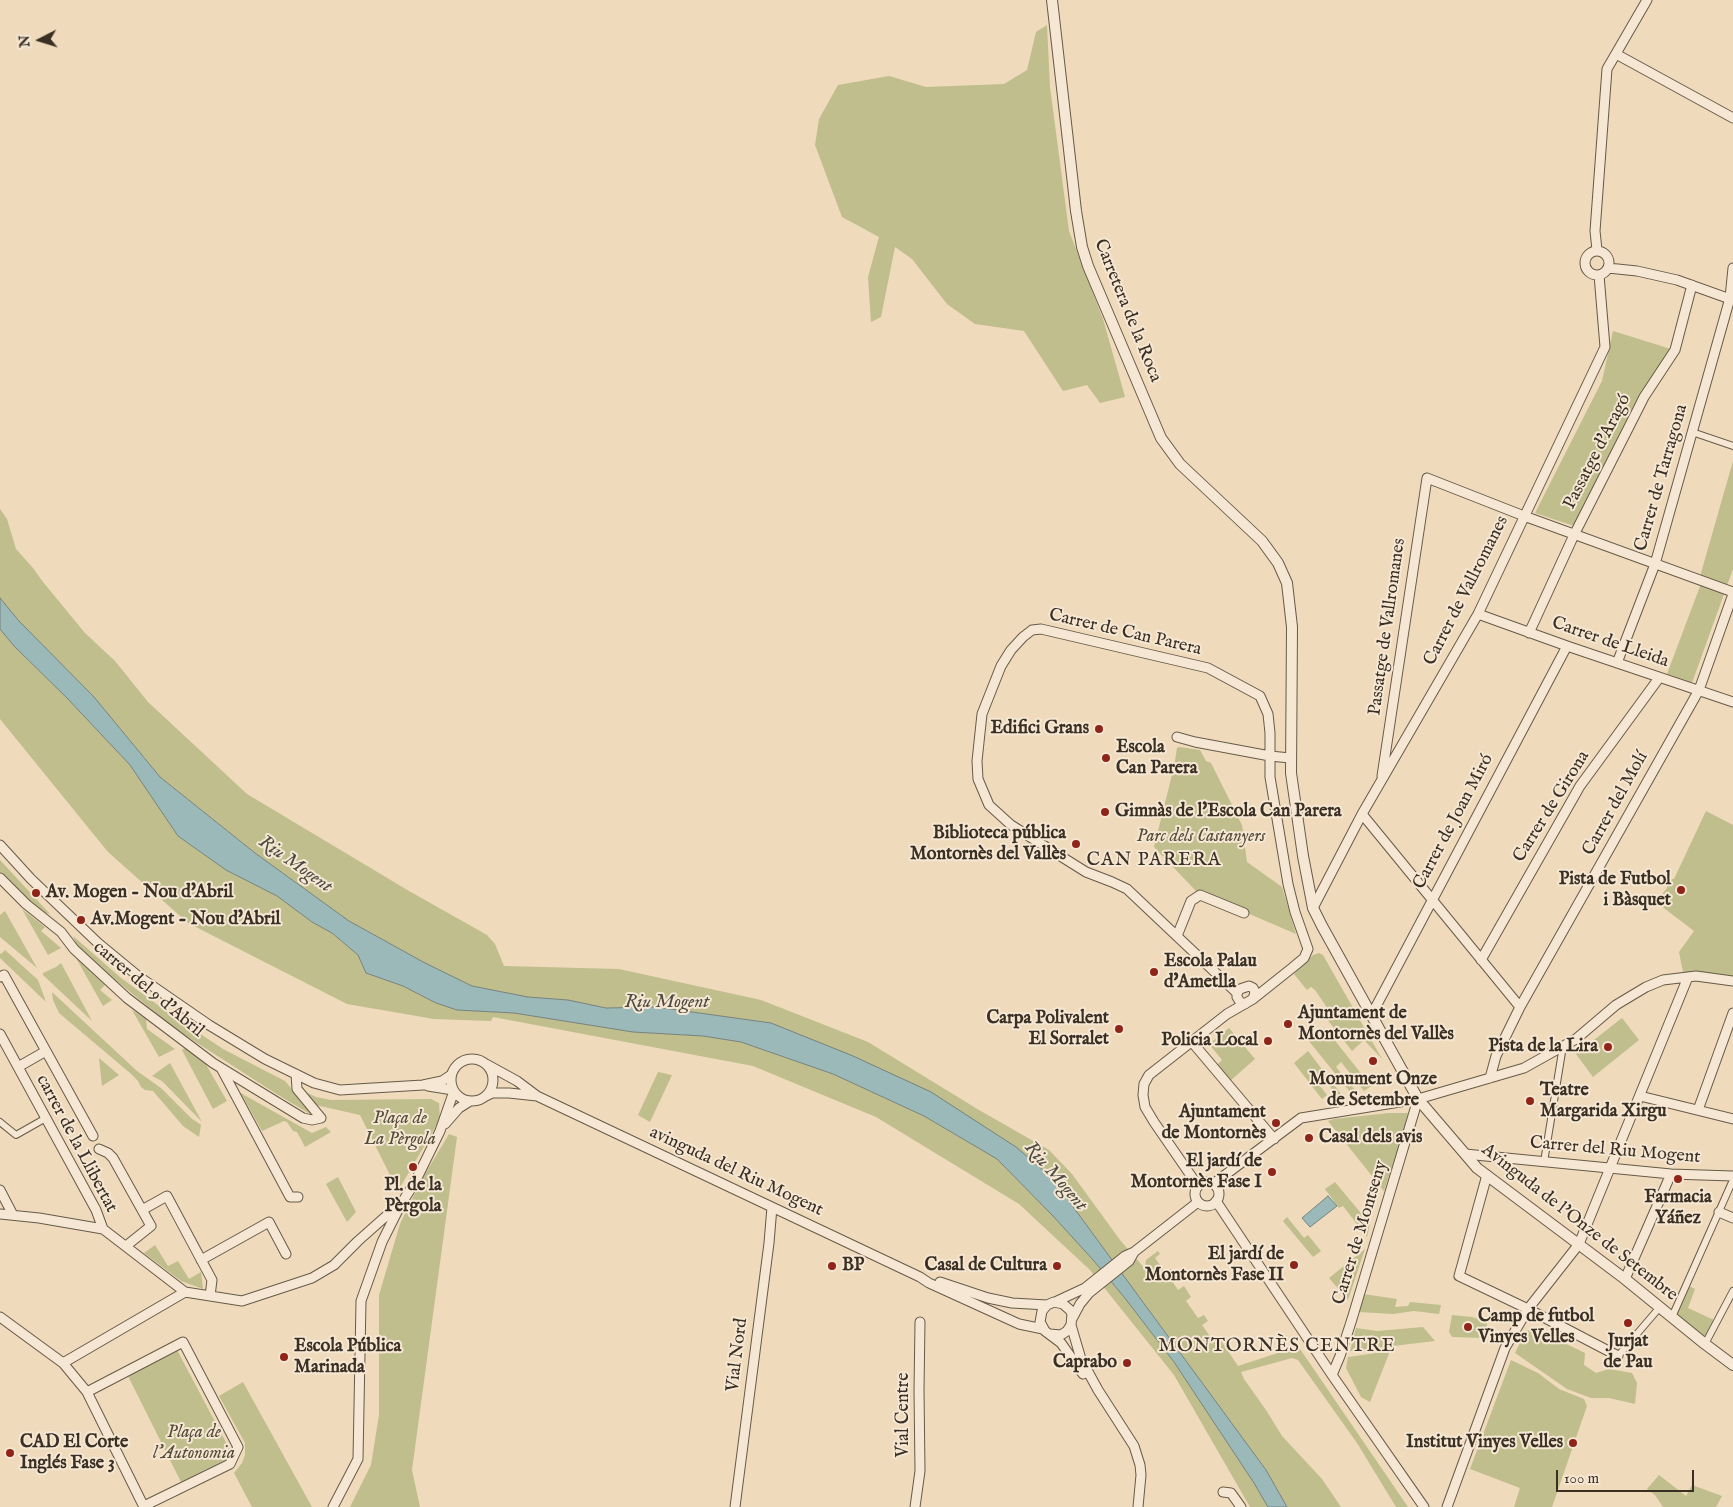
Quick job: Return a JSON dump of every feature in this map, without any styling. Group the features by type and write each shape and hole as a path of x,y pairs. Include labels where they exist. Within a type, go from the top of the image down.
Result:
{"street":[{"name":"Carretera de la Roca","path":"1052,0 1076,211 1082,247 1088,266 1162,438 1180,464 1262,541 1278,563 1287,583"},
{"path":"1597,250 1595,231 1607,69 1647,0"},
{"path":"1616,54 1733,118"},
{"path":"1597,250 1605,253 1608,256 1608,268 1606,272 1599,275 1591,274 1584,264 1586,256 1589,252 1597,250"},
{"path":"1608,268 1637,271 1677,280 1731,299"},
{"name":"Carrer de Tarragona","path":"1617,663 1655,564 1731,299 1733,268"},
{"name":"Carrer de Vallromanes","path":"1313,908 1362,814 1478,614 1605,347 1599,275"},
{"name":"Passatge d'Aragó","path":"1529,633 1574,534 1644,397 1675,350 1692,286"},
{"path":"1692,432 1733,446"},
{"name":"Passatge de Vallromanes","path":"1381,781 1426,478 1524,516"},
{"path":"1524,516 1733,593"},
{"name":"Avinguda de l'Onze de Setembre","path":"1287,583 1292,627 1291,773 1303,856 1313,908 1418,1099 1478,1168 1625,1279 1733,1365"},
{"name":"Carrer del Molí","path":"1490,1078 1496,1056 1520,1007 1699,690 1733,593"},
{"name":"Carrer de Lleida","path":"1478,614 1733,702"},
{"name":"Carrer de Can Parera","path":"1227,1014 1249,1001 1304,958 1308,949 1288,884 1270,777 1268,714 1260,696 1208,668 1041,629 1032,630 1011,650 1001,666 982,714 977,761 978,778 989,805 1012,825 1086,872 1127,889 1237,995"},
{"name":"Carrer de Joan Miró","path":"1372,1014 1567,646"},
{"name":"Carrer de Girona","path":"1481,960 1580,786 1660,678"},
{"path":"1177,737 1270,756 1290,758"},
{"path":"1362,814 1520,1007"},
{"path":"0,844 31,879 98,943 146,981 209,1025 265,1060 314,1083 340,1090 423,1086 454,1090"},
{"name":"carrer del 9 d'Abril","path":"0,878 26,904 61,932 74,949 127,998 220,1068 303,1118 312,1120 321,1118 297,1090 296,1074"},
{"path":"1177,936 1191,901 1200,896 1244,913"},
{"path":"61,932 73,919"},
{"path":"0,977 4,975 93,1136"},
{"path":"1213,1184 1301,1118 1418,1099 1524,1068 1576,1039 1616,1005 1646,987 1663,980 1696,976 1733,981"},
{"path":"1447,1507 1506,1348 1528,1309 1579,1244 1688,977"},
{"path":"1198,1186 1145,1107 1142,1095 1144,1084 1149,1075 1227,1014 1240,989 1249,986 1254,992 1249,1001 1240,1002 1237,995"},
{"path":"1698,1110 1733,1014"},
{"name":"carrer de la Llibertat","path":"0,1034 96,1210 103,1229 185,1292 242,1301 312,1278 334,1265 358,1240 402,1201 416,1182 440,1131 454,1090"},
{"path":"1192,1042 1274,1139"},
{"path":"1544,1162 1563,1046"},
{"path":"18,1067 46,1051"},
{"path":"423,1086 442,1081 451,1074 457,1064 464,1060 475,1059 486,1064 491,1072 493,1080 491,1089 481,1099 470,1101 459,1097 454,1090 451,1074"},
{"name":"avinguda del Riu Mogent","path":"486,1064 510,1076 538,1096 920,1277 929,1284 1015,1323 1047,1332"},
{"name":"carrer del 9 d'Abril","path":"220,1068 290,1197 298,1197"},
{"name":"avinguda del Riu Mogent","path":"485,1096 509,1093 538,1096"},
{"path":"1640,1096 1733,1119"},
{"name":"Carrer de Montseny","path":"1332,1375 1352,1319 1418,1099"},
{"name":"carrer de la Llibertat","path":"440,1131 459,1108 470,1101"},
{"path":"0,1122 16,1135 46,1118"},
{"path":"99,1149 108,1153 113,1158 151,1226 126,1246"},
{"name":"Carrer del Riu Mogent","path":"1465,1154 1671,1174 1733,1176"},
{"path":"1625,1279 1671,1174"},
{"path":"1487,1175 1459,1276 1528,1309 1618,1356 1660,1307"},
{"path":"1672,1317 1733,1180"},
{"path":"1206,1182 1213,1184 1218,1192 1216,1201 1212,1205 1207,1206 1198,1202 1195,1195 1198,1186 1206,1182"},
{"path":"0,1190 12,1215"},
{"path":"142,1210 167,1196 212,1280 210,1296"},
{"path":"334,1507 358,1459 361,1301 382,1242 402,1201"},
{"path":"1216,1201 1332,1375 1424,1507"},
{"path":"1098,1390 1061,1343 1047,1332 1040,1318 1042,1311 1050,1304 1087,1291 1129,1261 1134,1252 1198,1202"},
{"name":"Vial Nord","path":"735,1507 772,1207"},
{"path":"1719,1212 1733,1218"},
{"path":"0,1214 39,1218 103,1229"},
{"path":"201,1260 269,1222 286,1254"},
{"name":"avinguda del Riu Mogent","path":"920,1277 988,1298 1019,1303 1050,1304"},
{"path":"1705,1344 1733,1290"},
{"path":"1047,1332 1061,1335 1067,1331 1087,1291"},
{"path":"63,1363 185,1292"},
{"path":"1050,1304 1058,1302 1067,1306 1072,1314 1072,1322 1081,1359 1098,1390 1134,1446 1141,1475 1138,1507"},
{"path":"1015,1323 1010,1316 1010,1308 1019,1303"},
{"path":"0,1317 63,1363 87,1392 144,1507 230,1464 238,1447 183,1342 87,1392"},
{"name":"Vial Centre","path":"915,1507 920,1471 920,1322"},
{"path":"1223,1492 1231,1493 1241,1507"}],"green space":[{"path":"1047,25 1050,87 1069,231 1103,319 1125,397 1100,403 1087,385 1063,391 1024,331 975,324 947,304 912,259 895,247 881,317 871,322 868,277 879,237 842,217 815,145 819,119 838,85 889,76 926,87 1004,84 1027,70 1036,32"},
{"path":"1613,331 1671,349 1647,392 1639,395 1574,526 1535,513 1602,381"},
{"path":"1733,461 1733,569 1692,683 1667,674 1702,581 1701,573"},
{"path":"0,509 7,519 16,549 85,633 115,661 148,702 247,794 409,891 487,935 495,944 504,966 619,969 761,1000 868,1042 979,1110 1049,1150 1072,1174 1120,1240 1147,1271 1145,1267 1146,1260 1158,1251 1160,1254 1155,1258 1165,1272 1171,1269 1175,1274 1170,1278 1178,1290 1184,1286 1191,1297 1186,1301 1198,1318 1204,1315 1208,1321 1202,1325 1214,1342 1220,1339 1238,1366 1281,1352 1300,1349 1408,1507 1396,1507 1357,1443 1298,1360 1292,1358 1241,1372 1282,1436 1322,1479 1341,1507 1287,1507 1266,1470 1052,1178 771,1023 656,1007 606,1008 568,1000 528,997 472,986 425,963 349,921 255,853 160,777 94,697 19,621 0,598"},
{"path":"0,629 14,646 67,698 130,765 178,836 226,870 277,896 312,922 332,933 358,955 366,973 403,986 436,1003 457,1010 514,1013 633,1032 703,1036 741,1042 833,1074 924,1116 997,1159 1053,1216 1124,1297 1174,1362 1255,1484 1268,1507 1250,1507 1174,1375 1090,1270 1019,1204 876,1117 753,1066 493,1017 491,1021 434,1019 347,1004 188,923 108,852 0,719"},
{"name":"Parc dels Castanyers","path":"1177,748 1200,750 1206,761 1211,763 1242,825 1247,862 1282,887 1296,934 1196,891 1154,847"},
{"path":"1706,811 1733,825 1733,981 1684,977 1679,952 1694,931 1656,902 1667,888 1668,879 1674,879"},
{"path":"0,860 50,914 40,912 0,873"},
{"path":"22,909 45,927 41,931 61,948 48,955"},
{"path":"5,911 37,968 0,937 0,915"},
{"path":"73,936 121,978 166,1011 223,1049 285,1081 312,1112 310,1114 275,1093 174,1028 78,949"},
{"path":"5,950 38,980 46,1002 0,958 0,953"},
{"path":"1319,953 1323,955 1382,1059 1364,1040 1352,1051 1326,1018 1330,1012 1315,990 1311,987 1307,990 1294,974 1313,955"},
{"path":"76,958 105,985 100,990 112,1000 103,1006"},
{"path":"61,963 92,1021 43,975 43,973"},
{"path":"52,992 137,1071 161,1088 191,1118 201,1125 199,1137 183,1126 153,1091 145,1090 141,1087 130,1073 59,1013 53,1000"},
{"path":"132,1010 146,1019 147,1029 175,1049 159,1057"},
{"name":"Pista de la Lira","path":"1622,1018 1639,1040 1593,1077 1576,1054"},
{"path":"1229,1028 1255,1059 1230,1081 1217,1065 1222,1060 1209,1044"},
{"path":"1325,1028 1371,1086 1364,1091 1341,1062 1336,1067 1355,1090 1351,1093 1308,1040"},
{"path":"185,1048 204,1061 227,1101 213,1109 182,1050"},
{"path":"1308,1051 1341,1094 1338,1097 1322,1076 1316,1081 1327,1095 1322,1099 1294,1063"},
{"path":"99,1058 119,1075 102,1086"},
{"path":"170,1063 202,1122 162,1081 152,1076"},
{"path":"658,1072 672,1075 650,1122 638,1115"},
{"path":"237,1091 312,1133 326,1127 331,1132 305,1147 297,1132 293,1131 287,1122 284,1121 262,1131 243,1097 238,1096"},
{"name":"Plaça de La Pèrgola","path":"304,1091 316,1097 331,1100 431,1099 439,1103 440,1119 398,1191 360,1115 311,1104"},
{"path":"1389,1113 1408,1113 1384,1191 1328,1121"},
{"path":"449,1134 457,1137 412,1470 420,1507 350,1507 371,1465 379,1415 379,1295 400,1224 422,1179"},
{"path":"338,1177 356,1212 347,1222 326,1184"},
{"path":"1335,1182 1370,1224 1367,1237 1343,1206 1339,1208 1325,1189"},
{"path":"1287,1217 1304,1238 1308,1235 1321,1251 1313,1257 1283,1221"},
{"path":"155,1245 168,1266 178,1261 189,1279 201,1272 203,1289 181,1281 144,1253"},
{"path":"1365,1249 1348,1300 1329,1278"},
{"path":"1689,1286 1695,1289 1688,1308 1714,1320 1704,1340 1675,1316"},
{"path":"1363,1294 1397,1299 1395,1307 1408,1306 1410,1302 1441,1305 1439,1314 1414,1311 1393,1314 1359,1312"},
{"name":"Camp de futbol Vinyes Velles","path":"1452,1315 1472,1317 1487,1322 1486,1338 1452,1337 1449,1332"},
{"path":"1423,1327 1435,1341 1350,1351 1356,1328 1377,1331"},
{"path":"1533,1328 1585,1353 1584,1365 1596,1373 1609,1369 1632,1373 1637,1383 1635,1404 1609,1398 1591,1398 1567,1389 1515,1353 1526,1331"},
{"name":"Plaça de l'Autonomia","path":"177,1350 230,1450 227,1459 181,1482 128,1376"},
{"path":"1390,1351 1370,1402 1361,1397 1346,1368 1348,1357"},
{"path":"1511,1360 1538,1373 1559,1389 1584,1399 1587,1406 1552,1507 1514,1507 1520,1488 1470,1469"},
{"path":"243,1382 312,1507 252,1507 234,1473 242,1463 245,1455 245,1443 219,1396"},
{"path":"1659,1475 1686,1496 1692,1485 1722,1496 1716,1507 1663,1507 1655,1495 1647,1489"}],"water":[{"path":"0,598 19,621 94,697 160,777 255,853 349,921 425,963 472,986 528,997 568,1000 606,1008 656,1007 771,1023 853,1056 931,1092 1016,1147 1052,1178 1266,1470 1287,1507 1268,1507 1174,1362 1124,1297 1053,1216 997,1159 924,1116 833,1074 741,1042 703,1036 633,1032 514,1013 457,1010 436,1003 403,986 366,973 358,955 332,933 312,922 277,896 226,870 178,836 130,765 67,698 14,646 0,629"},
{"path":"1328,1196 1337,1206 1310,1227 1302,1218"}],"place":[{"name":"Edifici Grans","path":"1099,729"},
{"name":"Escola Can Parera","path":"1106,758"},
{"name":"Gimnàs de l'Escola Can Parera","path":"1105,812"},
{"name":"Biblioteca pública Montornès del Vallès","path":"1076,844"},
{"name":"Pista de Futbol i Bàsquet","path":"1681,890"},
{"name":"Av. Mogen - Nou d'Abril","path":"36,893"},
{"name":"Av.Mogent - Nou d'Abril","path":"81,920"},
{"name":"Escola Palau d'Ametlla","path":"1154,972"},
{"name":"Ajuntament de Montornès del Vallès","path":"1288,1024"},
{"name":"Carpa Polivalent El Sorralet","path":"1119,1029"},
{"name":"Policia Local","path":"1268,1041"},
{"name":"Pista de la Lira","path":"1608,1047"},
{"name":"Monument Onze de Setembre","path":"1373,1061"},
{"name":"Teatre Margarida Xirgu","path":"1530,1101"},
{"name":"Ajuntament de Montornès","path":"1276,1123"},
{"name":"Casal dels avis","path":"1309,1138"},
{"name":"Pl. de la Pèrgola","path":"413,1167"},
{"name":"El jardí de Montornès Fase I","path":"1272,1172"},
{"name":"Farmacia Yáñez","path":"1678,1179"},
{"name":"El jardí de Montornès Fase II","path":"1294,1265"},
{"name":"BP","path":"832,1266"},
{"name":"Casal de Cultura","path":"1057,1266"},
{"name":"Jurjat de Pau","path":"1628,1323"},
{"name":"Camp de futbol Vinyes Velles","path":"1468,1327"},
{"name":"Escola Pública Marinada","path":"284,1357"},
{"name":"Caprabo","path":"1127,1363"},
{"name":"Institut Vinyes Velles","path":"1573,1443"},
{"name":"CAD El Corte Inglés Fase 3","path":"10,1453"}],"district":[{"name":"CAN PARERA","path":"1154,861"},
{"name":"MONTORNÈS CENTRE","path":"1277,1347"}],"water label":[{"name":"Riu Mogent","path":"295,865"},
{"name":"Riu Mogent","path":"667,1003"},
{"name":"Riu Mogent","path":"1055,1177"}]}
